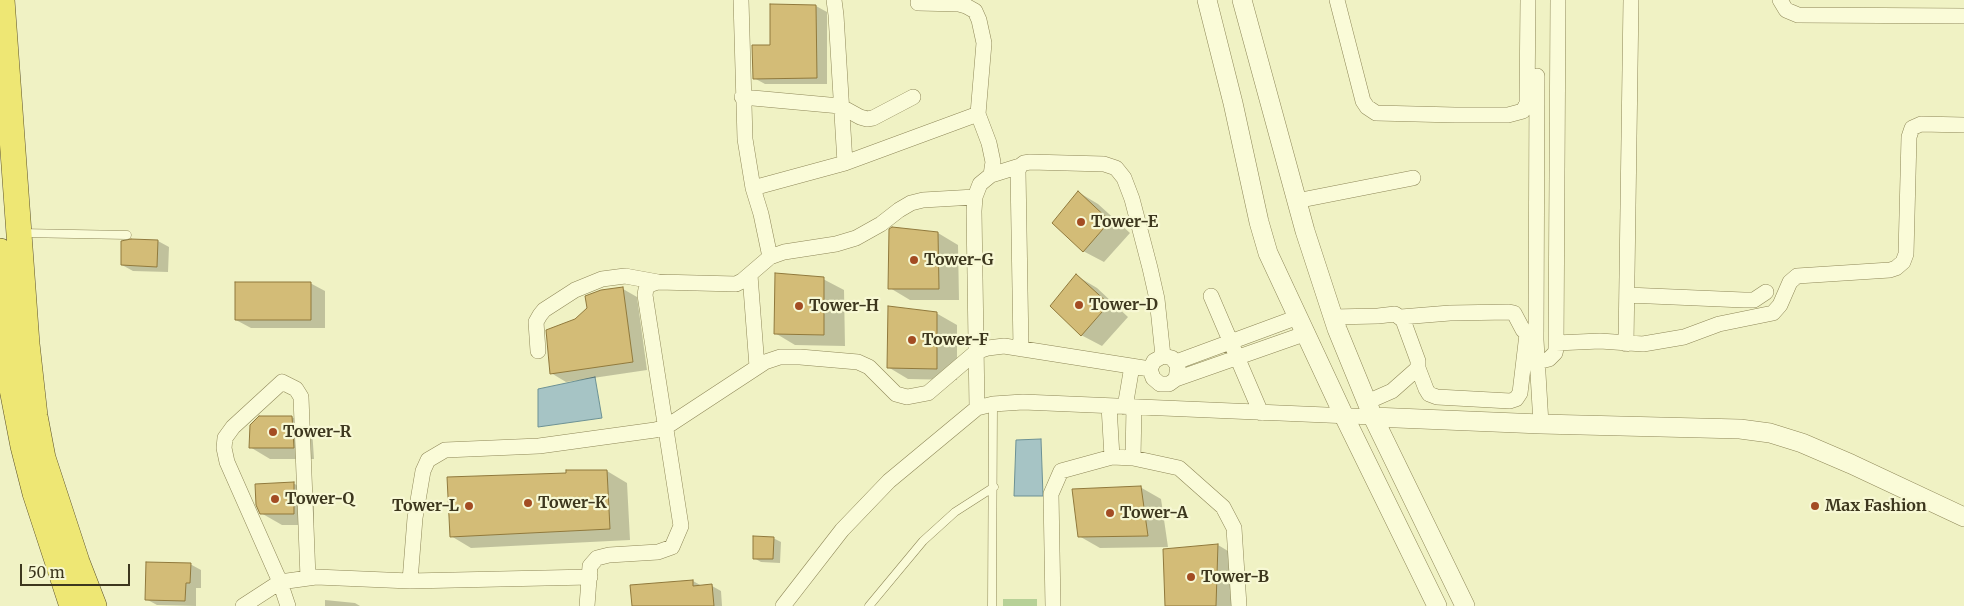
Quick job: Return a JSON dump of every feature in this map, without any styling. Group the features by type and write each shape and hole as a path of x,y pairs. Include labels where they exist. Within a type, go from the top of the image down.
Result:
{"highway":[{"path":"2,0 7,169 19,232 14,388 43,458 77,562 94,606"},
{"path":"0,251 5,326 23,446 35,494 72,606"}],"street":[{"path":"741,0 744,139 753,188 761,214 770,257"},
{"path":"834,0 845,163"},
{"path":"1207,0 1268,253 1344,416 1437,606"},
{"path":"1242,0 1296,202 1333,317 1370,410 1465,606"},
{"path":"1337,0 1363,101 1367,107 1376,113 1455,116 1508,115 1523,111 1527,103 1528,0"},
{"path":"1537,362 1549,359 1554,353 1556,343 1558,0"},
{"path":"1626,344 1631,0"},
{"path":"1780,0 1786,10 1798,15 1964,16"},
{"path":"918,3 959,4 975,11 979,20 984,43 978,114 989,143 993,162 991,175"},
{"path":"1537,76 1533,334 1537,362 1541,424"},
{"path":"742,98 842,107 860,117 873,118 913,97"},
{"path":"753,188 845,163 978,114"},
{"path":"1556,343 1600,341 1626,344 1660,342 1684,337 1719,324 1773,313 1780,306 1790,282 1797,276 1890,270 1896,268 1903,262 1906,254 1909,137 1912,128 1922,124 1964,125"},
{"path":"977,408 975,197 980,184 991,175 1030,162 1104,164 1116,168 1124,178 1132,198 1150,268 1169,359 1178,370 1176,379"},
{"path":"1020,166 1018,171 1021,349"},
{"path":"1296,202 1413,178"},
{"path":"538,351 536,322 544,310 575,290 602,279 625,276 658,282 728,284 742,281 770,257 784,252 836,244 856,238 881,224 911,203 923,200 975,197"},
{"path":"750,275 757,367"},
{"path":"587,606 590,566 596,558 609,555 658,552 672,547 680,526 645,295 646,289 650,285 658,282"},
{"path":"1627,295 1754,300 1766,292"},
{"path":"1211,296 1261,413"},
{"path":"1333,317 1395,314 1401,317 1450,313 1510,312 1514,313 1533,334"},
{"path":"1401,317 1418,361 1418,368 1426,389 1429,394 1437,396 1510,401 1516,399 1520,393 1533,334"},
{"path":"1302,325 1238,358 1176,379 1169,384 1160,384 1153,378 1150,369 1154,361 1169,359 1231,341 1302,325"},
{"path":"1533,334 1550,332 1554,336 1556,343"},
{"path":"410,581 420,484 428,460 445,450 539,446 666,427 765,362 780,357 858,362 869,367 896,394 907,396 928,393 976,352 1004,346 1150,369"},
{"path":"1112,457 1132,366"},
{"path":"1370,410 1418,368"},
{"path":"288,606 280,582 227,462 224,448 225,438 233,427 282,382 296,389 301,397 308,578"},
{"path":"782,606 842,530 889,481 977,408 994,404 1023,402 1344,416 1370,410 1541,424 1740,429 1770,432 1802,443 1851,464 1964,516"},
{"path":"1123,407 1134,458"},
{"path":"1053,606 1051,494 1061,471 1112,457 1134,458 1180,468 1223,507 1234,528 1239,606"},
{"path":"243,606 280,582 316,577 410,581 590,577"}],"lane":[{"path":"19,232 126,235"},
{"path":"992,606 994,404"},
{"path":"869,606 923,541 955,512 994,487"}],"green space":[{"path":"1003,599 1037,599 1037,606 1003,606"}],"water":[{"path":"595,377 602,418 538,427 538,389"},
{"path":"1041,439 1043,496 1014,496 1016,440"}],"building":[{"path":"770,4 816,5 817,78 753,79 752,45 770,45"},
{"name":"Tower-E","path":"1078,191 1110,221 1083,252 1052,223"},
{"name":"Tower-G","path":"892,227 938,232 939,289 888,289 889,229"},
{"path":"131,239 158,240 157,267 121,265 121,241"},
{"name":"Tower-H","path":"775,273 824,277 824,335 774,334"},
{"name":"Tower-D","path":"1076,274 1109,304 1081,336 1050,306"},
{"path":"235,282 311,282 311,320 235,320"},
{"path":"623,287 633,362 550,374 546,330 575,319 587,308 585,296 601,290"},
{"name":"Tower-F","path":"888,306 937,312 937,369 887,368"},
{"name":"Tower-R","path":"259,416 292,416 294,448 249,448 250,425"},
{"path":"566,470 607,470 610,529 450,537 447,477 566,473"},
{"name":"Tower-Q","path":"294,482 294,514 260,514 256,505 255,484"},
{"name":"Tower-A","path":"1141,486 1148,536 1078,537 1072,489"},
{"path":"753,536 774,537 773,559 753,559"},
{"name":"Tower-B","path":"1218,544 1216,606 1165,606 1163,549"},
{"path":"146,562 191,563 190,583 186,583 185,601 145,600"},
{"path":"693,580 693,586 712,584 714,606 632,606 630,585"}],"place":[{"name":"Tower-E","path":"1081,222"},
{"name":"Tower-G","path":"914,260"},
{"name":"Tower-D","path":"1079,305"},
{"name":"Tower-H","path":"799,306"},
{"name":"Tower-F","path":"912,340"},
{"name":"Tower-R","path":"273,432"},
{"name":"Tower-Q","path":"275,499"},
{"name":"Tower-K","path":"528,503"},
{"name":"Tower-L","path":"469,506"},
{"name":"Max Fashion","path":"1815,506"},
{"name":"Tower-A","path":"1110,513"},
{"name":"Tower-B","path":"1191,577"}]}
